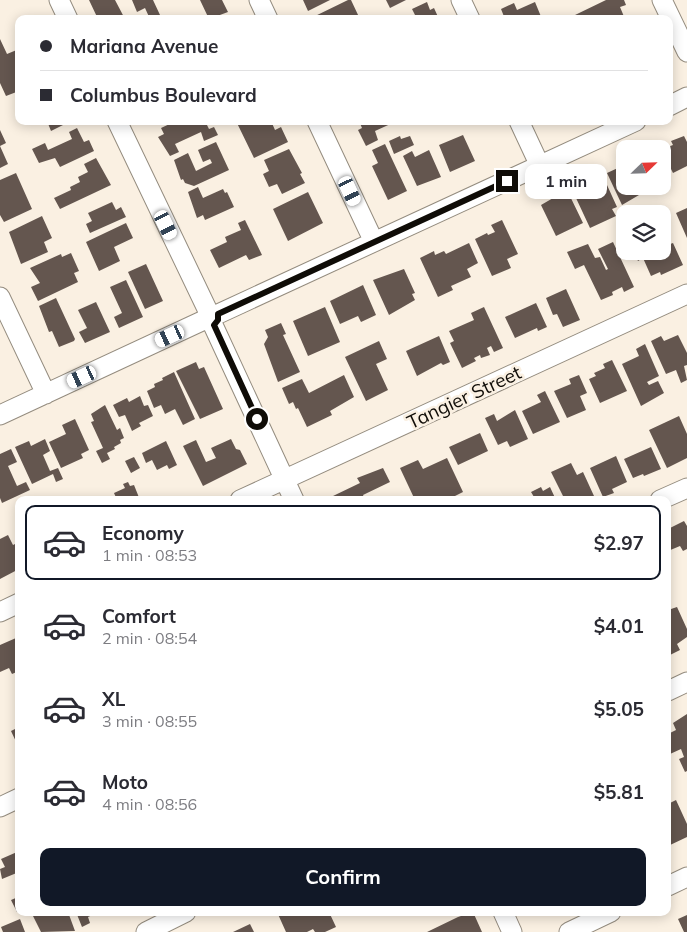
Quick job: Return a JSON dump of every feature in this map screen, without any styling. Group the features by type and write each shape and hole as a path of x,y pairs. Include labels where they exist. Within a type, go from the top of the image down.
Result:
{"street":[{"path":"59,0 66,15"},
{"path":"259,0 266,15"},
{"path":"461,0 468,15"},
{"path":"662,0 669,15"},
{"path":"673,23 687,52"},
{"path":"673,104 687,97"},
{"path":"119,125 292,496"},
{"path":"319,125 374,242"},
{"path":"521,125 540,166"},
{"path":"0,415 627,125"},
{"name":"Tangier Street","path":"249,496 687,294"},
{"path":"0,297 46,394"},
{"path":"669,496 687,488"},
{"path":"0,612 15,605"},
{"path":"671,689 687,682"},
{"path":"0,807 15,800"},
{"path":"671,885 687,877"},
{"path":"146,932 178,916"},
{"path":"505,916 512,932"},
{"path":"569,932 603,916"}],"building":[{"path":"89,0 115,0 123,15 96,15"},
{"path":"132,0 153,0 160,15 148,15 145,8 137,12"},
{"path":"200,0 222,0 228,12 220,15 207,15"},
{"path":"303,0 330,0 308,11"},
{"path":"351,0 358,15 317,15"},
{"path":"386,0 406,0 390,8"},
{"path":"606,0 624,0 626,5 620,7 623,15 575,15"},
{"path":"427,2 430,10 434,8 437,15 415,15 412,9"},
{"path":"535,2 540,15 503,15 501,9 514,3 517,10"},
{"path":"0,39 7,54 15,51 15,93 6,96 0,83"},
{"path":"49,125 63,125 51,131"},
{"path":"167,125 207,125 209,129 214,127 218,135 204,141 201,132 175,144 179,152 170,156 158,137 164,134 161,128"},
{"path":"238,125 273,125 275,130 281,127 288,142 254,158"},
{"path":"361,125 388,125 375,131 378,140 366,146 358,130 362,128"},
{"path":"77,128 84,142 89,140 94,151 60,167 55,158 39,163 32,149 45,143 48,150 72,139 69,132"},
{"path":"0,130 6,143 0,146"},
{"path":"463,135 475,161 450,172 439,145"},
{"path":"400,136 401,139 410,136 414,145 394,154 389,141"},
{"path":"684,136 687,142 687,166 673,173 671,169 671,146 673,145 671,141"},
{"path":"216,142 229,170 194,186 185,183 183,179 181,180 174,160 188,153 196,171 212,163 210,159 203,162 198,150"},
{"path":"385,144 407,191 388,200 372,166 378,163 372,150"},
{"path":"0,146 8,164 0,168"},
{"path":"289,149 302,173 300,174 305,183 282,194 277,184 269,187 263,174 269,171 264,160"},
{"path":"429,150 441,177 417,186 403,156 412,151 415,157"},
{"path":"96,158 111,185 60,209 54,198 71,190 70,187 80,182 78,177 88,172 84,164"},
{"path":"616,169 616,192 607,173"},
{"path":"16,173 32,209 4,222 0,215 0,180"},
{"path":"602,174 616,205 616,207 612,209 616,216 590,228 576,198 596,191 590,179"},
{"path":"198,187 203,198 223,189 225,193 227,192 234,207 205,220 203,215 197,218 188,192"},
{"path":"567,190 583,223 556,236 541,205"},
{"path":"308,192 323,223 288,241 273,209"},
{"path":"617,195 639,195 622,205"},
{"path":"112,202 116,210 121,207 126,217 90,233 86,224 92,221 88,213"},
{"path":"687,208 687,238 676,213"},
{"path":"42,216 52,238 44,242 48,252 21,264 9,232"},
{"path":"245,220 262,255 249,260 246,255 219,268 210,250 227,242 225,237 241,230 238,223"},
{"path":"502,220 518,254 507,259 511,268 492,276 475,239 487,233 488,235 495,232 491,225"},
{"path":"126,223 133,238 114,247 120,261 99,271 86,242"},
{"path":"613,242 616,248 616,260 621,260 634,287 624,292 622,287 612,292 613,295 601,300 584,265 575,269 567,252 588,244 595,258 600,257 606,270 608,269 598,249"},
{"path":"469,243 478,263 467,269 471,277 451,286 453,290 438,297 420,258 434,251 435,255 444,251 446,254"},
{"path":"673,243 683,265 661,275 660,272 651,276 644,260 671,260 671,244"},
{"path":"71,253 79,271 74,273 78,282 38,301 31,287 40,283 30,268 61,254 62,257"},
{"path":"146,264 163,301 145,309 128,272"},
{"path":"404,269 415,293 412,294 415,300 389,315 373,280"},
{"path":"126,280 143,317 119,328 114,317 122,313 110,287"},
{"path":"363,285 376,315 361,322 358,316 340,324 330,301"},
{"path":"566,289 580,320 563,327 557,314 553,315 546,298"},
{"path":"56,298 75,339 59,347 52,331 49,332 39,306"},
{"path":"96,302 110,332 85,343 79,332 87,328 78,310"},
{"path":"536,303 547,327 538,331 537,328 515,338 505,317"},
{"path":"325,307 340,342 308,356 293,321"},
{"path":"484,307 503,348 494,352 491,346 487,348 490,355 481,358 480,355 474,358 476,361 462,368 450,343 454,341 449,331 474,320 471,313"},
{"path":"281,323 286,334 283,335 300,372 278,382 264,344 268,337 265,330"},
{"path":"678,335 687,353 687,365 684,366 687,380 681,383 676,370 666,374 651,341 661,336 664,341"},
{"path":"439,336 450,362 443,365 441,363 417,376 406,351"},
{"path":"379,341 387,359 376,364 388,390 366,401 345,357"},
{"path":"645,344 659,376 647,382 649,385 658,381 664,393 641,406 622,364 639,356 636,349"},
{"path":"612,360 627,391 600,403 589,379 596,376 594,373 605,368 603,364"},
{"path":"196,362 199,369 204,367 223,409 200,419 176,371"},
{"path":"174,372 195,419 183,425 175,409 165,414 161,405 154,408 147,391 155,387 154,384 163,380 162,378"},
{"path":"344,375 354,397 330,411 332,415 307,427 298,408 296,409 293,402 289,404 282,388 302,379 309,393"},
{"path":"579,375 587,393 580,396 586,410 567,418 554,391 571,384 569,379"},
{"path":"545,391 560,422 533,434 522,411 541,402 537,395"},
{"path":"140,396 144,406 148,405 153,416 139,423 141,426 132,431 125,415 119,417 113,405 127,398 129,402"},
{"path":"105,405 117,430 120,428 124,438 120,440 121,443 114,447 115,449 107,453 110,459 102,463 96,451 103,448 91,422 94,421 91,414"},
{"path":"515,410 528,439 510,447 507,441 498,445 485,418 494,414 497,421"},
{"path":"679,416 687,434 687,458 667,468 649,430"},
{"path":"75,419 89,450 81,454 83,458 61,468 49,442 66,434 62,425"},
{"path":"480,433 488,451 458,465 449,447"},
{"path":"45,439 50,451 43,455 50,471 58,468 63,479 56,482 53,474 32,484 15,447 29,441 31,446"},
{"path":"231,439 236,449 240,450 247,464 203,486 183,446 196,440 206,462 216,458 211,448"},
{"path":"166,441 177,465 169,469 167,465 157,470 152,460 146,463 142,453"},
{"path":"651,447 661,469 633,478 624,459"},
{"path":"11,449 17,462 8,466 17,486 26,482 30,490 2,503 0,498 0,454"},
{"path":"616,456 627,482 612,489 614,493 603,496 590,468"},
{"path":"134,457 140,468 131,473 125,461"},
{"path":"447,458 463,492 455,496 413,496 400,468 418,460 423,469"},
{"path":"571,463 577,475 583,472 594,496 563,496 551,472"},
{"path":"383,468 390,482 363,496 333,496 360,483 357,478"},
{"path":"128,482 130,486 134,485 138,496 115,496 114,493 125,488 123,484"},
{"path":"541,487 543,491 550,487 554,496 533,496 531,492"},
{"path":"684,521 687,526 687,549 683,551 680,546 671,550 671,528"},
{"path":"8,535 13,545 15,544 15,571 0,579 0,539"},
{"path":"677,607 687,629 687,637 677,644 680,650 671,654 671,609"},
{"path":"15,638 15,673 12,674 9,668 0,672 0,645"},
{"path":"687,714 687,771 685,772 679,759 684,757 681,749 671,754 671,732 676,730 673,723"},
{"path":"15,729 15,740 11,731"},
{"path":"676,800 687,824 687,837 671,845 671,802"},
{"path":"15,853 15,874 2,879 0,869 5,867 1,859"},
{"path":"15,898 15,908 11,900"},
{"path":"687,915 687,932 684,932 678,919"},
{"path":"33,916 69,916 75,931 41,932"},
{"path":"78,916 90,916 88,917 90,923 82,927"},
{"path":"279,916 331,916 336,927 325,932 315,932 313,929 307,932 286,932"},
{"path":"475,916 482,932 427,932 458,917"},
{"path":"20,919 25,932 3,932 1,927"},
{"path":"250,924 254,932 233,932"}],"route":[{"path":"257,419 214,325 218,320 218,314 507,181"}]}
